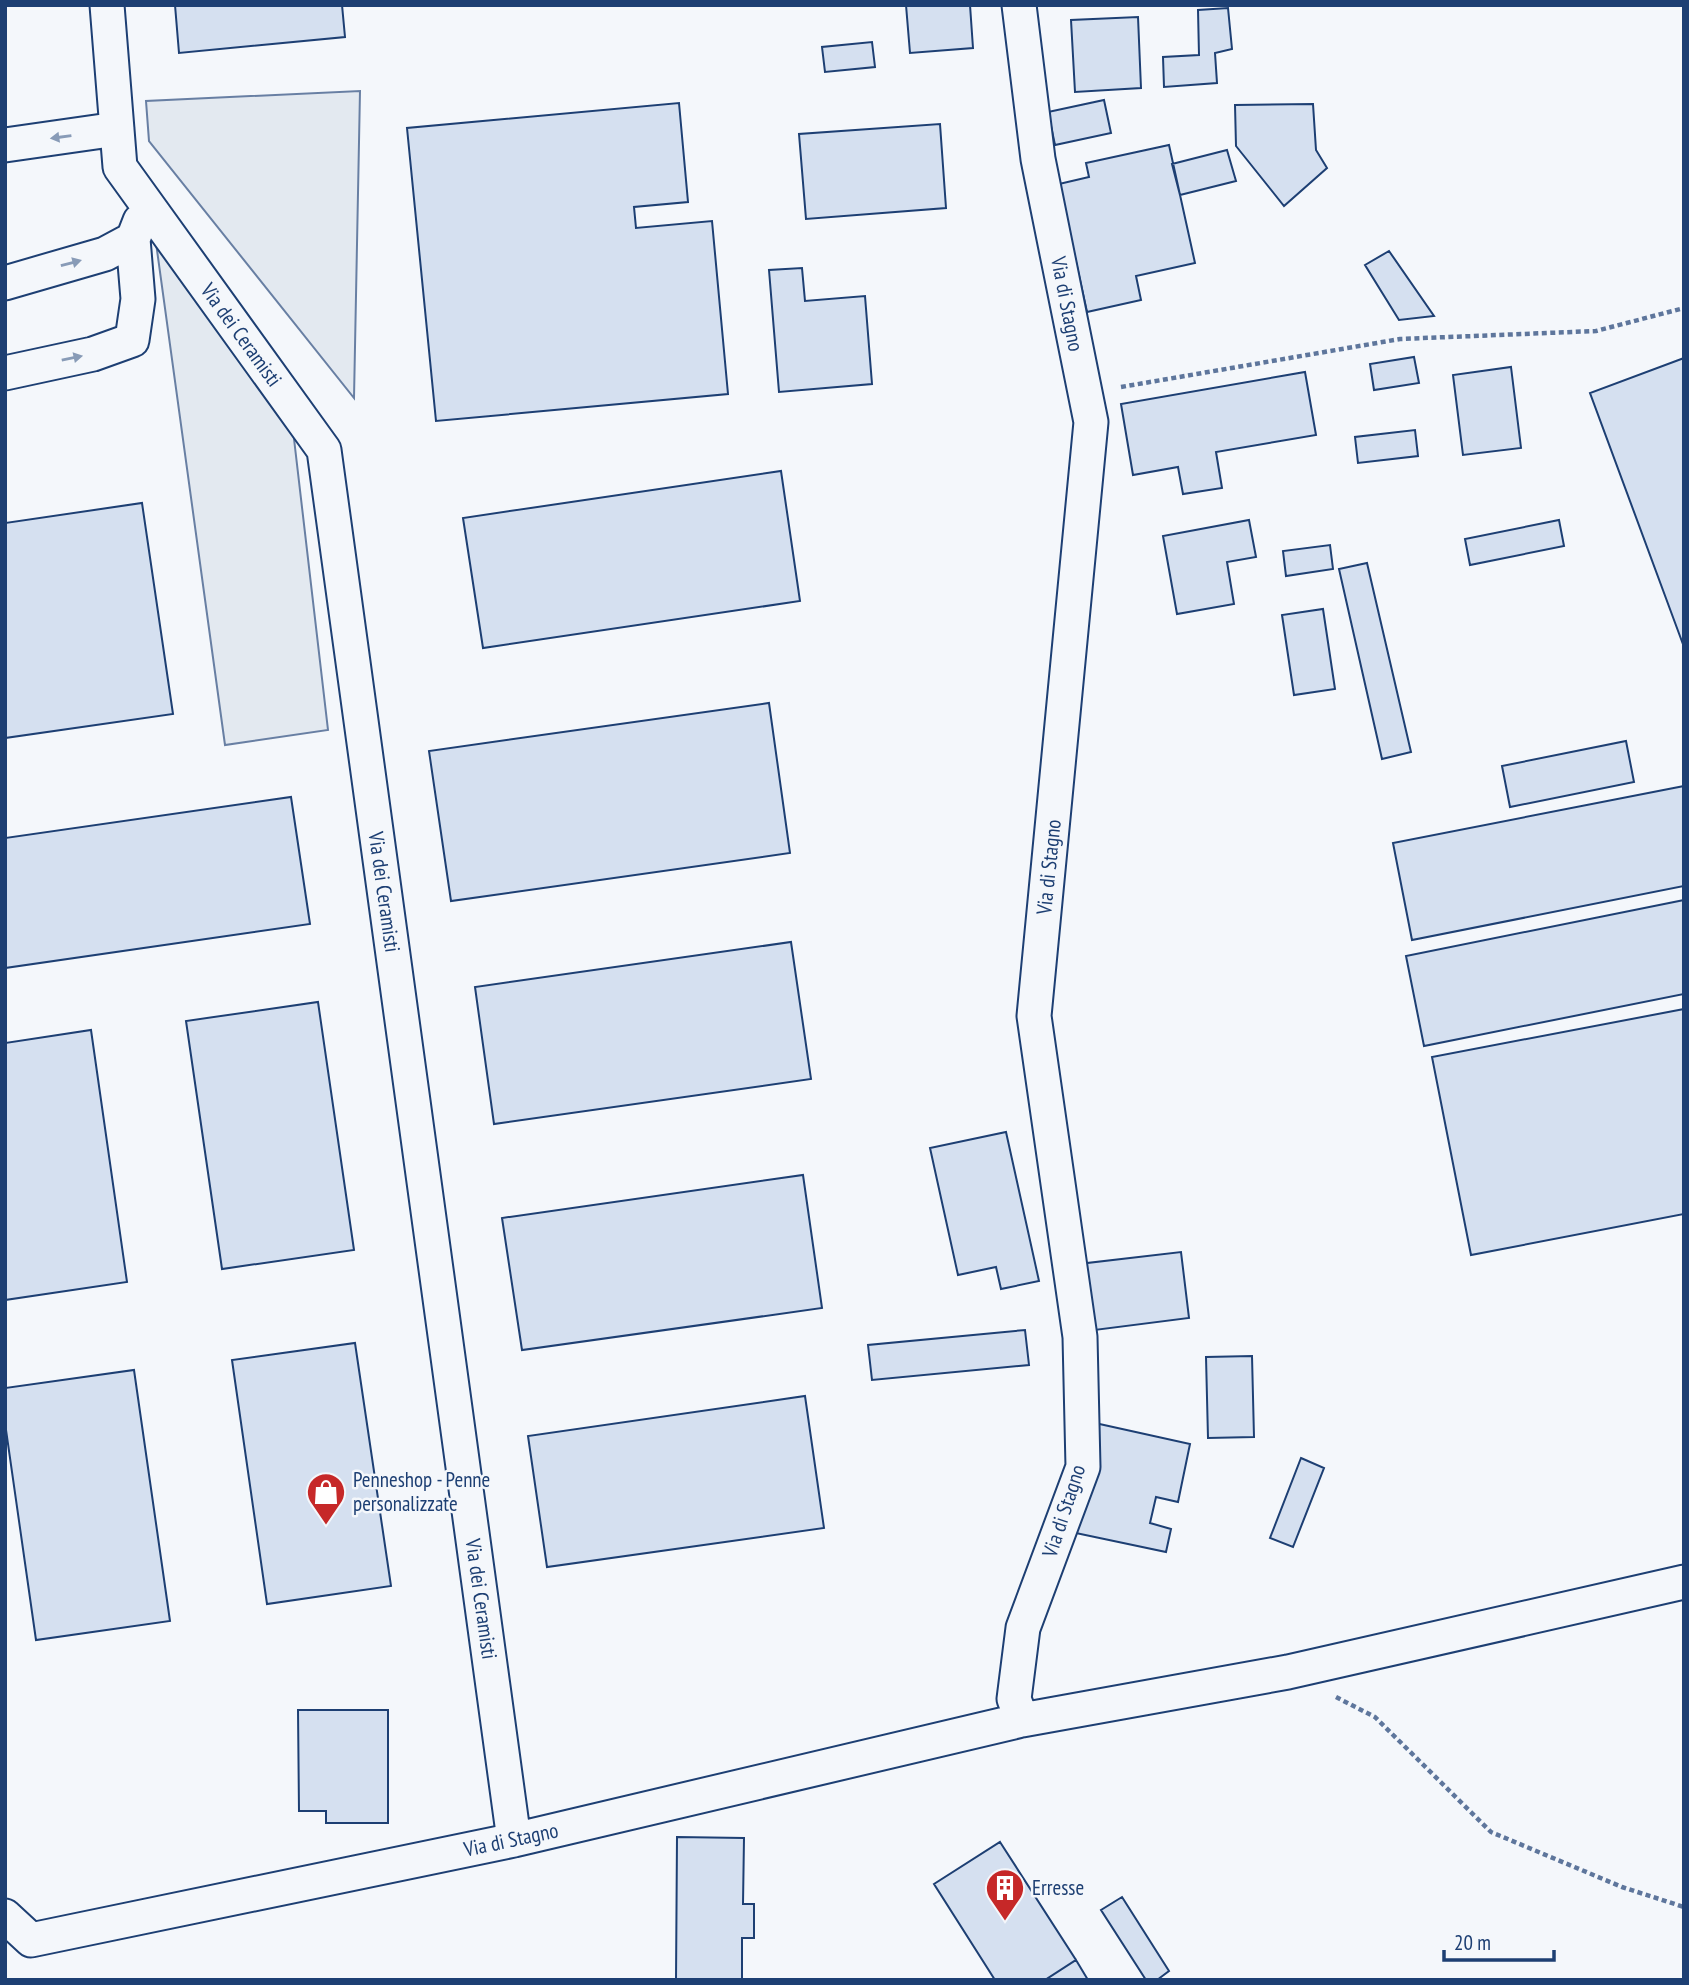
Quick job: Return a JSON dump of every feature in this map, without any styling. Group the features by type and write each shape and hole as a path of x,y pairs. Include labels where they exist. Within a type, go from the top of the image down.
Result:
{"street":[{"name":"Via dei Ceramisti","path":"107,5 120,167 324,450 514,1840"},
{"name":"Via di Stagno","path":"1019,5 1038,159 1091,422 1034,1016 1080,1337 1083,1466 1023,1628 1014,1699 1022,1720"},
{"path":"5,145 117,129"},
{"path":"5,373 93,354 132,340 138,299 133,239 147,205"},
{"path":"5,283 105,254 133,239"},
{"name":"Via di Stagno","path":"5,1916 31,1940 514,1840 1022,1720 1288,1672 1684,1581"}],"path":[{"path":"1085,393 1400,339 1596,331 1684,309"},
{"path":"1288,1672 1374,1717 1491,1832 1622,1887 1684,1907"}],"shaded area":[{"path":"360,91 354,398 149,141 146,101"},
{"path":"153,221 291,413 328,730 225,745"}],"building":[{"path":"175,5 342,5 345,37 179,53"},
{"path":"906,5 970,5 973,48 910,53"},
{"path":"1228,8 1232,49 1215,53 1217,83 1164,87 1163,57 1199,55 1198,10"},
{"path":"1138,17 1141,88 1075,92 1071,20"},
{"path":"872,42 875,67 825,72 822,47"},
{"path":"1104,100 1111,133 1055,145 1048,112"},
{"path":"679,103 688,202 634,207 636,228 712,221 728,394 436,421 407,128"},
{"path":"1313,104 1316,150 1327,168 1284,206 1236,146 1235,105"},
{"path":"940,124 946,208 806,219 799,134"},
{"path":"1169,145 1195,263 1136,276 1141,300 1087,312 1059,184 1089,177 1086,163"},
{"path":"1227,150 1236,181 1180,195 1172,164"},
{"path":"1389,251 1434,316 1399,320 1365,265"},
{"path":"802,268 805,301 865,296 872,384 779,392 769,270"},
{"path":"1414,357 1419,383 1374,390 1370,364"},
{"path":"1684,358 1684,647 1590,393"},
{"path":"1511,367 1521,448 1463,455 1453,375"},
{"path":"1305,372 1316,435 1216,452 1222,488 1183,494 1178,467 1133,475 1121,404"},
{"path":"1415,430 1418,456 1358,463 1355,437"},
{"path":"781,471 800,601 483,648 463,518"},
{"path":"142,503 173,714 5,738 5,523"},
{"path":"1249,520 1256,557 1227,562 1234,604 1177,614 1163,536"},
{"path":"1559,520 1564,546 1470,565 1465,539"},
{"path":"1330,545 1333,569 1286,576 1283,551"},
{"path":"1367,563 1411,752 1382,759 1339,569"},
{"path":"1323,609 1335,689 1294,695 1282,615"},
{"path":"769,703 790,853 451,901 429,751"},
{"path":"1626,741 1634,782 1510,807 1502,766"},
{"path":"1684,786 1684,886 1412,940 1393,843"},
{"path":"291,797 310,924 5,968 5,838"},
{"path":"1684,900 1684,994 1424,1046 1406,956"},
{"path":"791,942 811,1079 494,1124 475,987"},
{"path":"318,1002 354,1250 222,1269 186,1021"},
{"path":"1684,1009 1684,1214 1471,1255 1432,1057"},
{"path":"91,1030 127,1282 5,1300 5,1043"},
{"path":"1006,1132 1039,1281 1001,1289 996,1267 958,1275 930,1148"},
{"path":"803,1175 822,1308 522,1350 502,1218"},
{"path":"1181,1252 1189,1318 1087,1331 1079,1264"},
{"path":"1025,1330 1029,1365 872,1380 868,1345"},
{"path":"355,1343 391,1586 267,1604 232,1360"},
{"path":"1252,1356 1254,1437 1208,1438 1206,1357"},
{"path":"134,1370 170,1621 36,1640 5,1423 5,1388"},
{"path":"805,1396 824,1528 547,1567 528,1436"},
{"path":"1095,1423 1190,1444 1178,1502 1156,1497 1150,1523 1171,1529 1166,1552 1071,1532"},
{"path":"1301,1458 1324,1468 1293,1547 1270,1538"},
{"path":"298,1710 388,1710 388,1823 326,1823 326,1811 299,1811"},
{"path":"677,1837 744,1838 743,1904 754,1904 754,1938 742,1938 742,1980 676,1980"},
{"name":"Erresse","path":"1000,1842 1076,1960 1045,1980 995,1980 934,1884"},
{"path":"1122,1897 1169,1971 1157,1980 1146,1980 1101,1910"},
{"path":"1076,1960 1088,1980 1045,1980"}],"place":[{"name":"Penneshop - Penne personalizzate","path":"326,1526"},
{"name":"Erresse","path":"1005,1922"}]}
